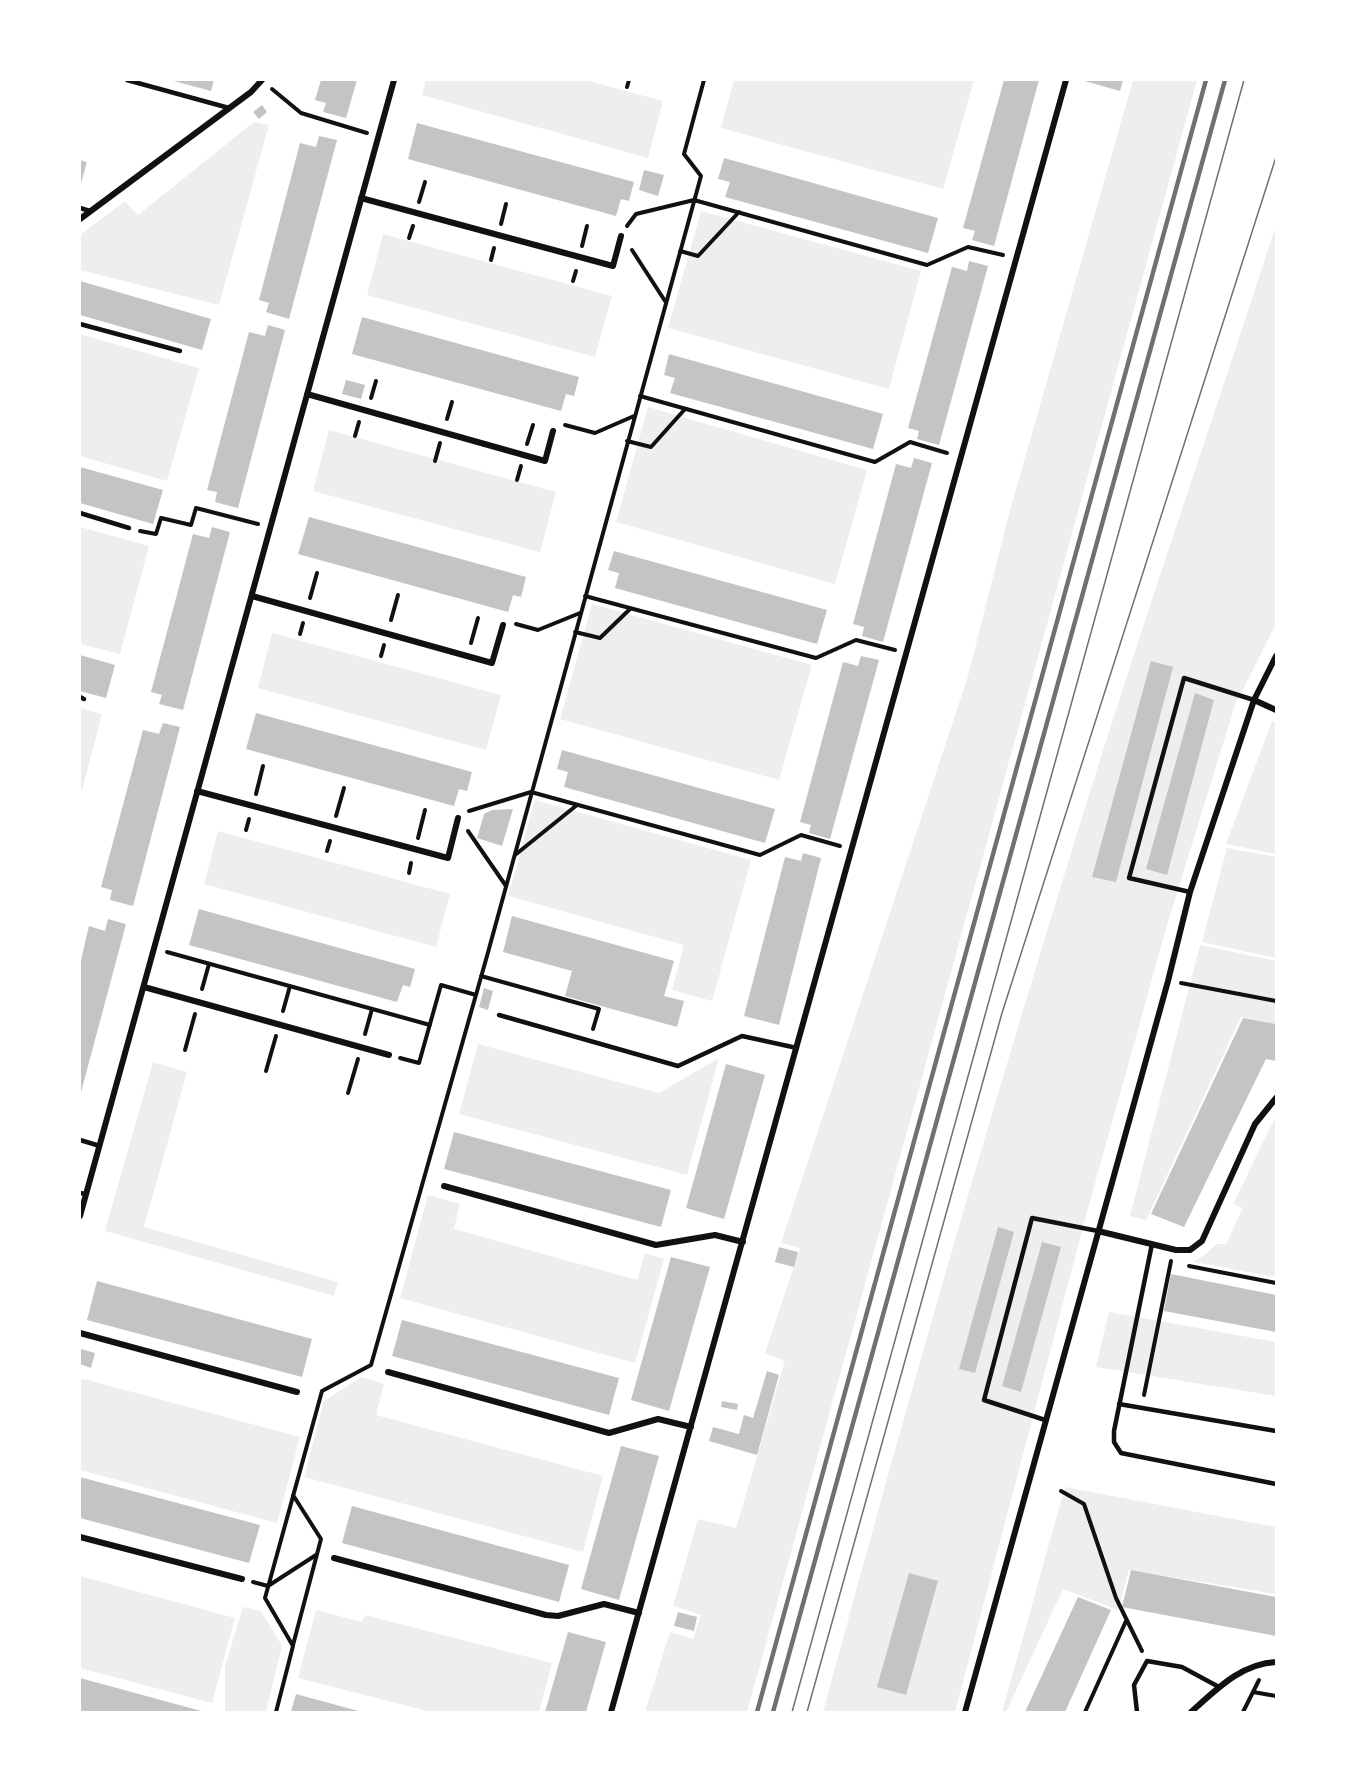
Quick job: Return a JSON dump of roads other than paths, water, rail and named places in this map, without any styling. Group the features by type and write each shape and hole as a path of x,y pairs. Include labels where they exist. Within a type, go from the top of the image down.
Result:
{"street":[{"path":"80,219 229,108 262,80"},
{"path":"80,1216 83,1194 100,1146 394,80"},
{"path":"611,1713 1066,80"},
{"path":"361,198 613,266 621,236"},
{"path":"307,394 545,461 553,430"},
{"path":"252,596 492,663 503,625"},
{"path":"966,1713 1168,981 1190,892 1254,700 1276,656"},
{"path":"1254,700 1276,710"},
{"path":"197,791 448,858 458,818"},
{"path":"144,987 389,1055"},
{"path":"1098,1231 1171,1248 1190,1250 1202,1241 1255,1124 1276,1098"},
{"path":"444,1186 656,1245 715,1235 743,1242"},
{"path":"80,1333 297,1392"},
{"path":"388,1372 609,1433 658,1419 691,1427"},
{"path":"80,1537 242,1579"},
{"path":"334,1558 546,1615 558,1616 604,1604 639,1613"},
{"path":"1191,1713 1219,1688 1247,1668 1276,1662"}],"lane":[{"path":"127,80 229,108"},
{"path":"80,208 90,211"},
{"path":"80,324 180,351"},
{"path":"80,513 129,528"},
{"path":"1190,892 1129,878 1184,678 1254,700"},
{"path":"499,1015 678,1066 742,1035 797,1048"},
{"path":"80,1140 100,1146"},
{"path":"1045,1420 984,1400 1032,1218 1098,1231"},
{"path":"1152,1244 1119,1404 1114,1442 1121,1454 1276,1484"},
{"path":"1119,1404 1276,1431"},
{"path":"1137,1713 1134,1685 1147,1661 1182,1667 1219,1688"}],"tram line":[{"path":"792,1712 1244,80"},
{"path":"807,1712 1002,1013 1276,157"}],"railway":[{"path":"757,1712 1206,80"},
{"path":"773,1712 1225,80"}]}
